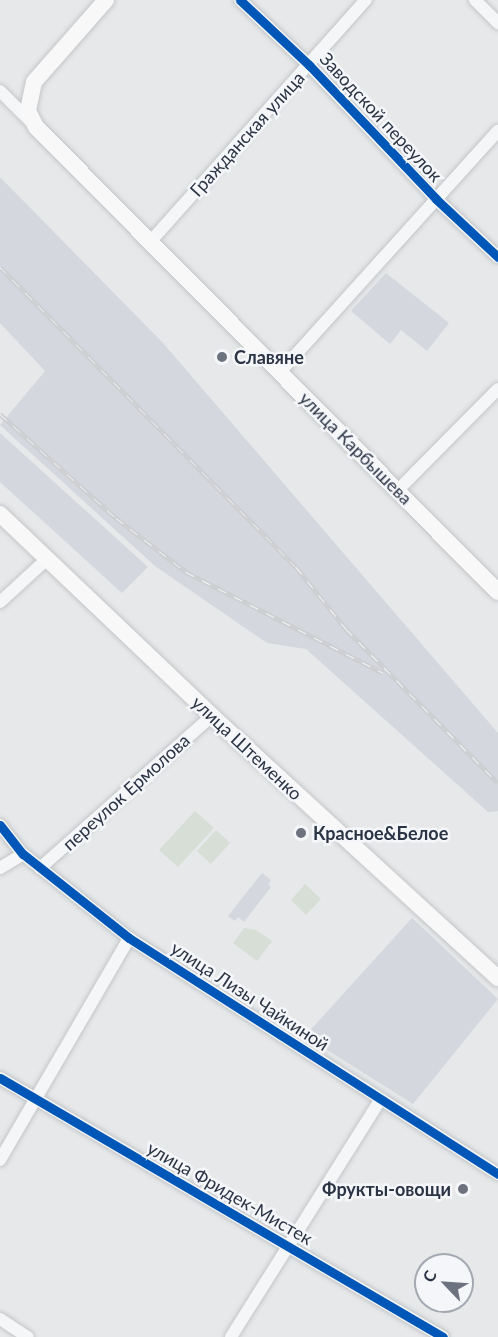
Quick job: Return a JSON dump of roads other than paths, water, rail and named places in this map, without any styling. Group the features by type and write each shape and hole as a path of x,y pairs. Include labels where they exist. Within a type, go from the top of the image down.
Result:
{"main road":[{"path":"36,127 28,111 34,82 106,0"},
{"name":"улица Карбышева","path":"36,127 498,592"},
{"name":"улица Штеменко","path":"0,514 212,716 498,978"}],"street":[{"name":"Заводской переулок","path":"240,0 309,64 436,199 498,257"},
{"name":"Гражданская улица","path":"151,241 366,0"},
{"path":"475,0 498,23"},
{"path":"0,90 36,127"},
{"path":"280,372 498,131"},
{"path":"398,490 498,389"},
{"path":"0,602 47,559"},
{"name":"переулок Ермолова","path":"40,868 212,716"},
{"name":"улица Лизы Чайкиной","path":"0,825 23,854 129,938 498,1174"},
{"path":"0,868 23,854"},
{"path":"0,1160 129,938"},
{"name":"улица Фридек-Мистек","path":"0,1078 444,1337"},
{"path":"231,1337 380,1100"},
{"path":"0,1319 28,1337"}],"railway":[{"path":"0,267 296,567 346,629 498,783"},
{"path":"0,414 116,518 186,572 383,673"}],"place":[{"name":"Славяне","path":"222,357"},
{"name":"Красное&Белое","path":"301,833"},
{"name":"Фрукты-овощи","path":"463,1189"}]}
